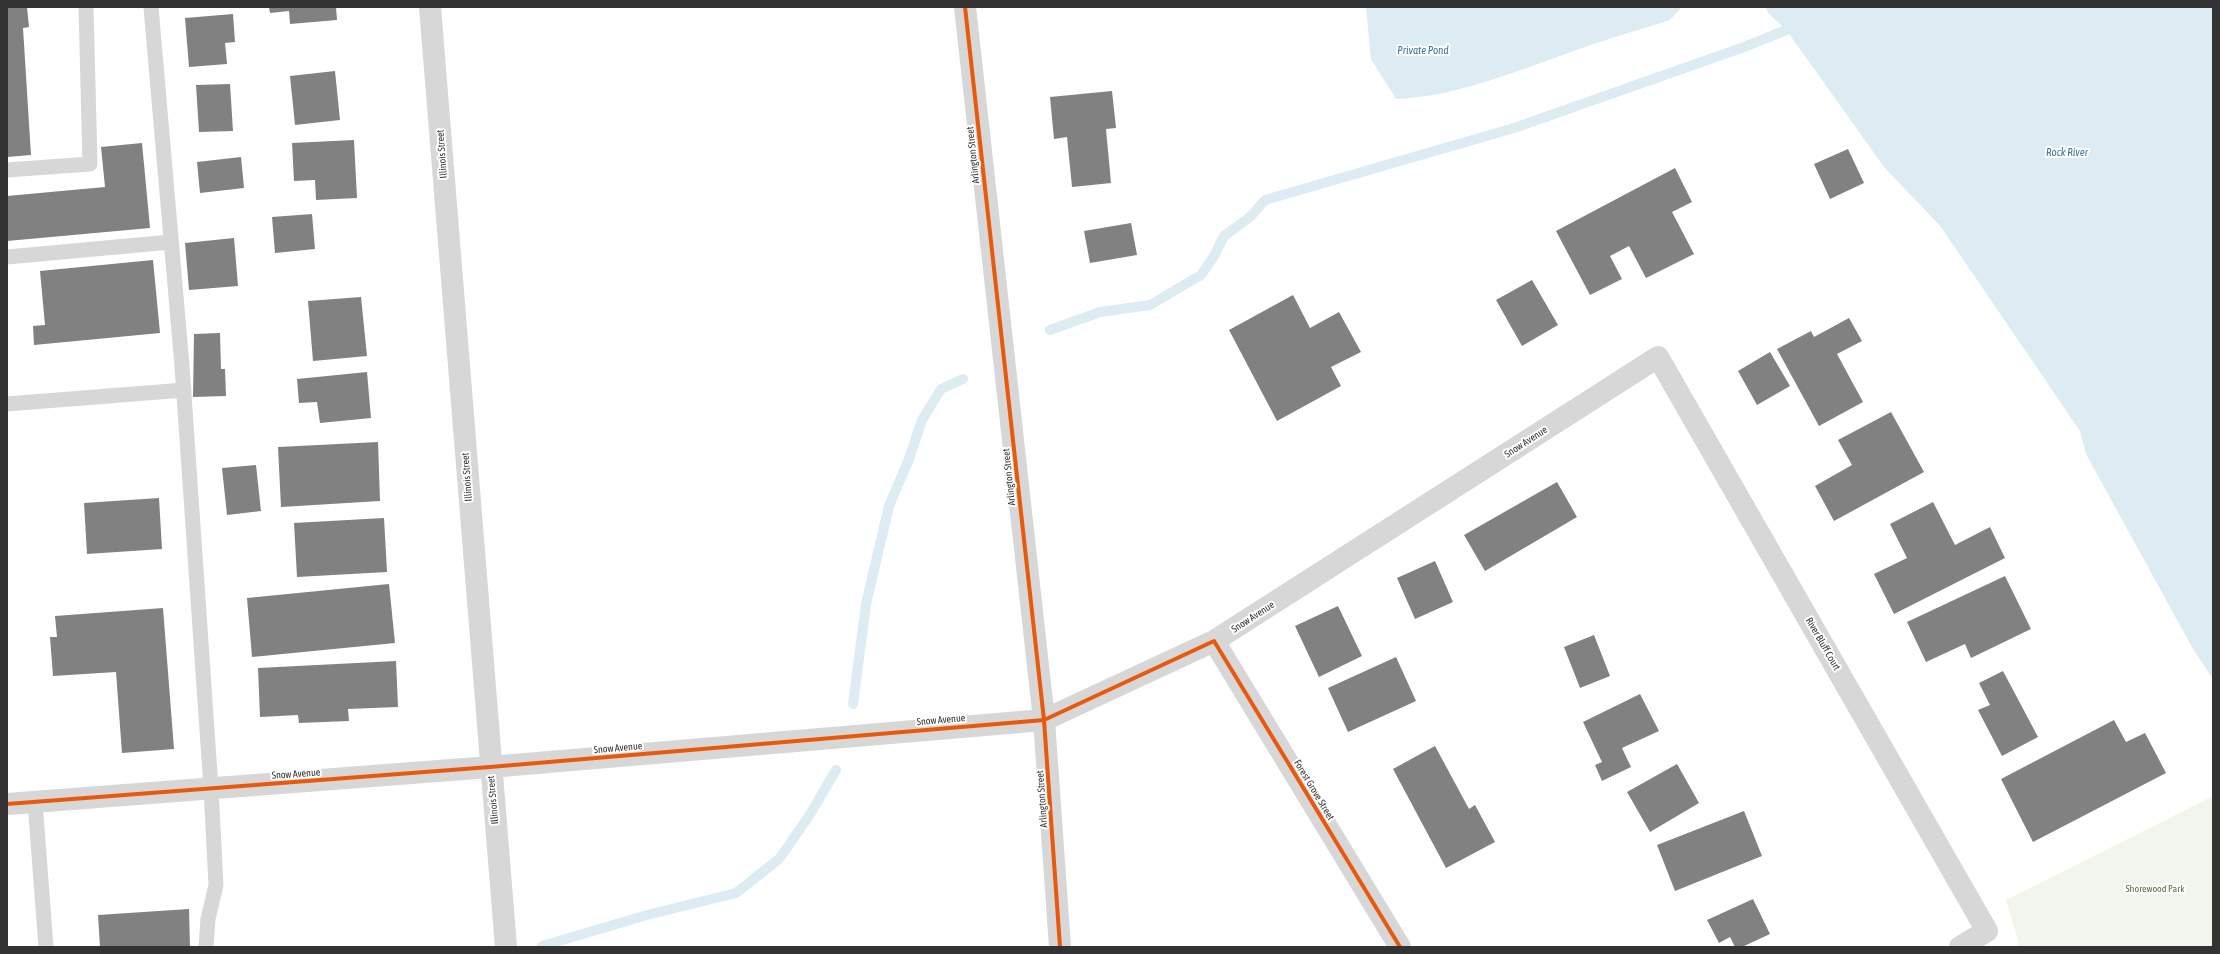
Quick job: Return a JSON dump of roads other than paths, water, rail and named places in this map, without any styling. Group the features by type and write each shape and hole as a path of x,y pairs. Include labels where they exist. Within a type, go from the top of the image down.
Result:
{"street":[{"name":"Illinois Street","path":"430,7 490,767 506,947"},
{"name":"Arlington Street","path":"965,7 1044,720 1060,947"},
{"name":"Snow Avenue","path":"7,804 490,767 1044,720 1214,641 1658,357"},
{"name":"River Bluff Court","path":"1658,357 1987,931 1960,947"},
{"name":"Forest Grove Street","path":"1214,641 1400,947"}],"lane":[{"path":"7,170 90,164 86,7"},
{"path":"151,7 184,390 211,788 216,885 208,919 206,947"},
{"path":"7,257 171,242"},
{"path":"7,404 184,390"},
{"path":"35,802 46,947"}],"water":[{"name":"Private Pond","path":"1366,7 1682,7 1670,20 1585,47 1498,78 1458,90 1396,99 1371,59"},
{"name":"Rock River","path":"1766,7 2213,7 2213,679 2193,649 2086,454 2080,431 1941,227 1884,167 1787,31 1768,13"}],"waterway":[{"path":"1050,330 1100,312 1150,305 1201,275 1214,256 1224,236 1250,217 1265,200 1514,128 1744,47 1799,25"},
{"path":"853,704 866,604 889,506 909,459 922,420 941,389 963,379"},
{"path":"542,946 647,915 736,893 779,859 809,816 836,770"}],"park label":[{"name":"Shorewood Park","path":"2155,889"}]}
